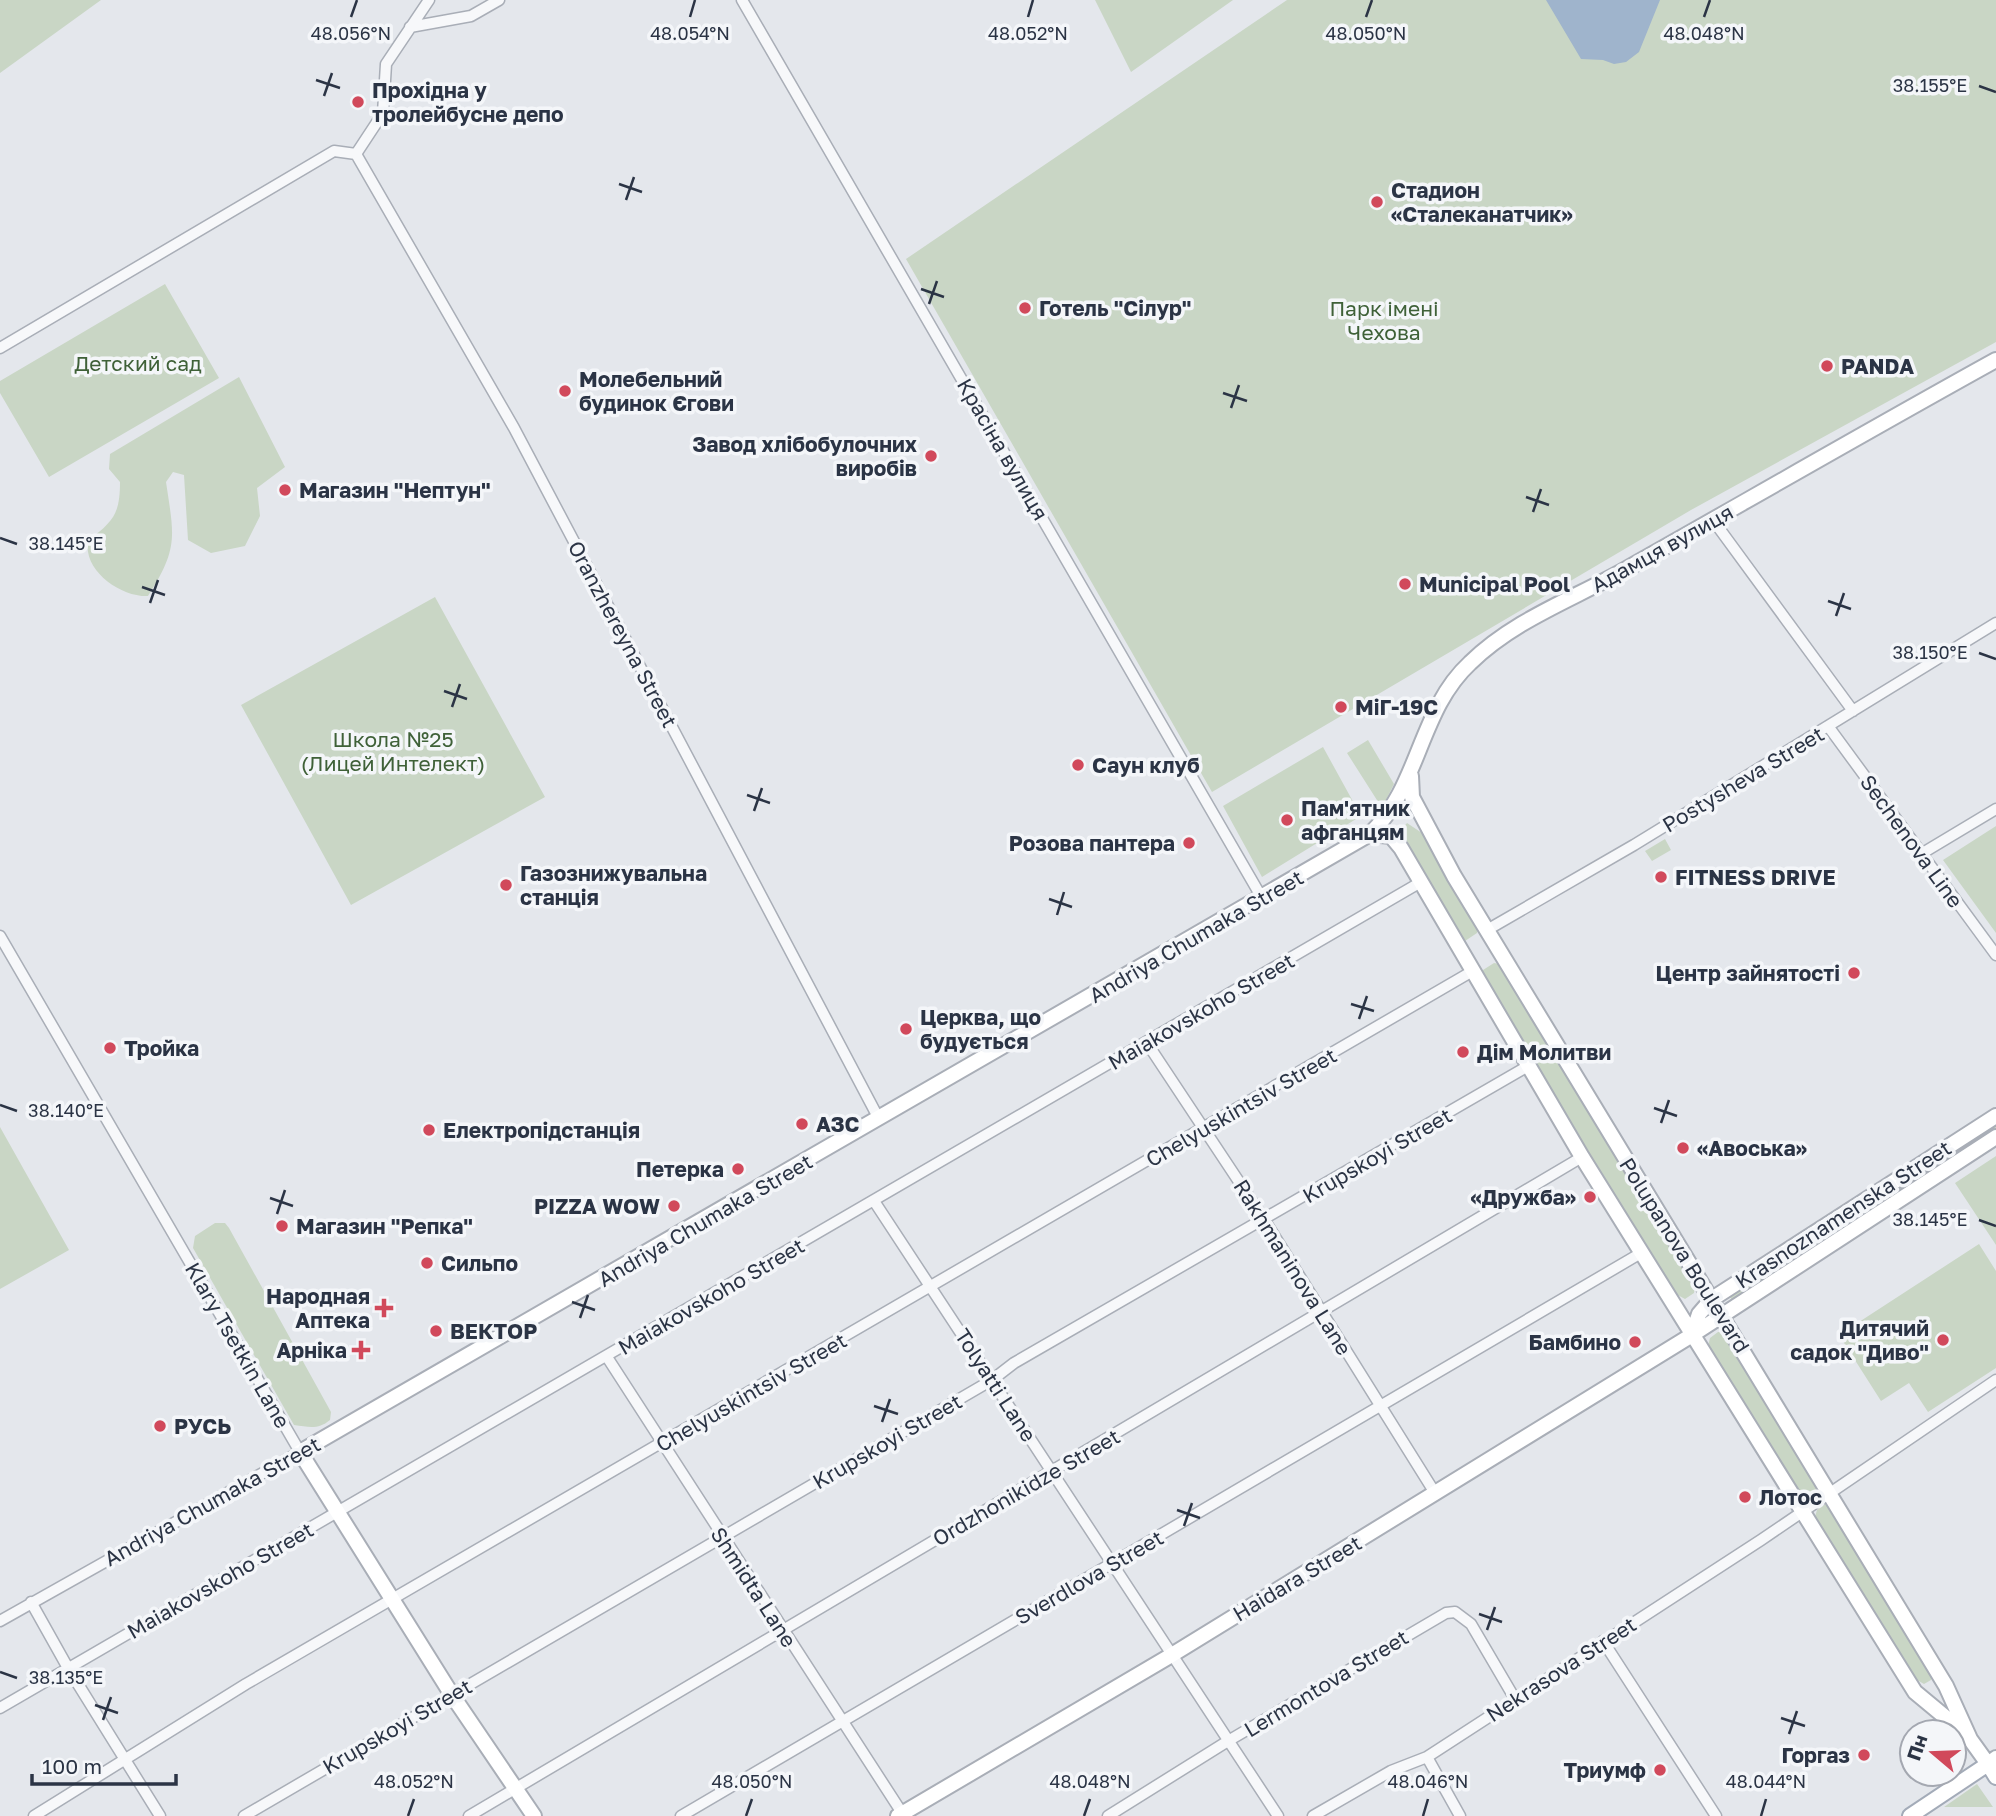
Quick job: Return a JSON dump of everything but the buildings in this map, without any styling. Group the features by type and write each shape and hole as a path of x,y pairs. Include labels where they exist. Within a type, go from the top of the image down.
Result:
{"street":[{"path":"0,348 334,151 356,155 383,113 386,64 429,0"},
{"path":"410,27 471,16 499,0"},
{"name":"Красіна вулиця","path":"742,0 1262,898"},
{"name":"Oranzhereyna Street","path":"356,155 514,428 879,1119"},
{"name":"Адамця вулиця","path":"1370,834 1386,819 1403,791 1445,688 1495,640 1996,360"},
{"path":"1713,520 1853,711"},
{"name":"Postysheva Street","path":"1487,930 1634,845 1996,623"},
{"name":"Sechenova Line","path":"1828,726 1996,955"},
{"name":"Polupanova Boulevard","path":"1411,769 1412,797 1423,822 1946,1686 1970,1739"},
{"path":"1922,853 1996,809"},
{"path":"1386,819 1398,812 1413,814 1423,822"},
{"name":"Andriya Chumaka Street","path":"0,1621 300,1452 1370,834"},
{"name":"Polupanova Boulevard","path":"1370,834 1391,836 1471,972 1530,1065 1582,1157 1914,1692 1992,1761 1996,1777"},
{"name":"Maiakovskoho Street","path":"0,1708 1420,882"},
{"name":"Klary Tsetkin Lane","path":"0,936 335,1512 452,1695 534,1816"},
{"name":"Chelyuskintsiv Street","path":"34,1816 125,1758 392,1600 1471,972"},
{"name":"Rakhmaninova Lane","path":"1147,1043 1265,1221 1435,1493"},
{"name":"Krupskoyi Street","path":"244,1816 992,1380 1014,1363 1265,1221 1530,1065"},
{"name":"Krasnoznamenska Street","path":"1692,1335 1699,1314 1712,1299 1996,1116"},
{"name":"Krasnoznamenska Street","path":"1692,1335 1996,1137"},
{"name":"Ordzhonikidze Street","path":"469,1816 1582,1157"},
{"name":"Tolyatti Lane","path":"874,1201 1052,1471 1110,1565 1278,1816"},
{"name":"Sverdlova Street","path":"681,1816 1642,1253"},
{"name":"Haidara Street","path":"901,1815 1170,1656 1692,1335"},
{"name":"Shmidta Lane","path":"607,1357 901,1815"},
{"name":"Nekrasova Street","path":"1313,1816 1391,1771 1427,1757 1803,1511 1996,1380"},
{"path":"31,1602 68,1668 160,1816"},
{"name":"Lermontova Street","path":"1108,1816 1228,1741 1446,1613 1455,1612 1471,1624 1515,1699"},
{"path":"1603,1641 1716,1816"},
{"path":"1427,1757 1460,1816"},
{"path":"1910,1816 1992,1761"}],"green space":[{"path":"0,0 101,0 0,73"},
{"path":"1095,0 1233,0 1131,72"},
{"name":"Парк імені Чехова","path":"1287,0 1996,0 1996,342 1691,510 1212,792 906,259"},
{"name":"Детский сад","path":"165,284 219,378 49,477 0,393 0,381"},
{"path":"239,377 285,467 257,488 260,516 245,546 211,553 188,540 184,475 173,472 166,482 172,541 165,566 148,596 116,587 98,572 88,552 88,541 109,522 119,502 120,482 109,469 110,454"},
{"name":"Школа №25 (Лицей Интелект)","path":"435,597 545,797 351,905 241,705"},
{"path":"1368,740 1394,784 1382,808 1347,753"},
{"path":"1323,747 1361,816 1262,877 1223,806"},
{"path":"1407,823 1422,833 1478,928 1477,933 1465,941 1461,939 1398,834"},
{"path":"1996,826 1996,933 1943,860"},
{"path":"1665,839 1671,850 1652,861 1645,851"},
{"path":"1494,963 1499,964 1695,1285 1694,1293 1685,1299 1674,1293 1482,976 1483,970"},
{"path":"1996,1123 1996,1128 1733,1301 1729,1296"},
{"path":"0,1127 69,1250 0,1289"},
{"path":"1996,1156 1996,1245 1955,1183"},
{"path":"215,1223 225,1223 229,1228 331,1412 330,1420 326,1423 313,1427 294,1425 193,1248 195,1236"},
{"path":"1979,1244 1996,1271 1996,1368 1928,1412 1909,1383 1881,1401 1839,1335"},
{"path":"1718,1332 1724,1332 1821,1488 1819,1494 1810,1499 1802,1496 1708,1346 1710,1338"},
{"path":"1824,1505 1830,1505 1932,1672 1931,1680 1924,1684 1917,1680 1815,1517 1817,1510"},
{"path":"1977,1784 1993,1807 1944,1807"}],"water":[{"path":"1546,0 1660,0 1639,52 1626,62 1614,64 1603,60 1581,59"}],"place":[{"name":"Прохідна у тролейбусне депо","path":"358,102"},
{"name":"Стадион «Сталеканатчик»","path":"1377,202"},
{"name":"Готель \"Сілур\"","path":"1025,308"},
{"name":"PANDA","path":"1827,366"},
{"name":"Молебельний будинок Єгови","path":"565,391"},
{"name":"Завод хлібобулочних виробів","path":"931,456"},
{"name":"Магазин \"Нептун\"","path":"285,490"},
{"name":"Municipal Pool","path":"1405,584"},
{"name":"МіГ-19С","path":"1341,707"},
{"name":"Саун клуб","path":"1078,765"},
{"name":"Пам'ятник афганцям","path":"1287,820"},
{"name":"Розова пантера","path":"1189,843"},
{"name":"FITNESS DRIVE","path":"1661,877"},
{"name":"Газознижувальна станція","path":"506,885"},
{"name":"Центр зайнятості","path":"1854,973"},
{"name":"Церква, що будується","path":"906,1029"},
{"name":"Тройка","path":"110,1048"},
{"name":"Дім Молитви","path":"1463,1052"},
{"name":"АЗС","path":"802,1124"},
{"name":"Електропідстанція","path":"429,1130"},
{"name":"«Авоська»","path":"1683,1148"},
{"name":"Петерка","path":"738,1169"},
{"name":"«Дружба»","path":"1590,1197"},
{"name":"PIZZA WOW","path":"674,1206"},
{"name":"Магазин \"Репка\"","path":"282,1226"},
{"name":"Сильпо","path":"427,1263"},
{"name":"Народная Аптека","path":"384,1308"},
{"name":"ВЕКТОР","path":"436,1331"},
{"name":"Дитячий садок \"Диво\"","path":"1943,1340"},
{"name":"Бамбино","path":"1635,1342"},
{"name":"Арніка","path":"361,1350"},
{"name":"РУСЬ","path":"160,1426"},
{"name":"Лотос","path":"1745,1497"},
{"name":"Горгаз","path":"1864,1755"},
{"name":"Триумф","path":"1660,1770"}]}
